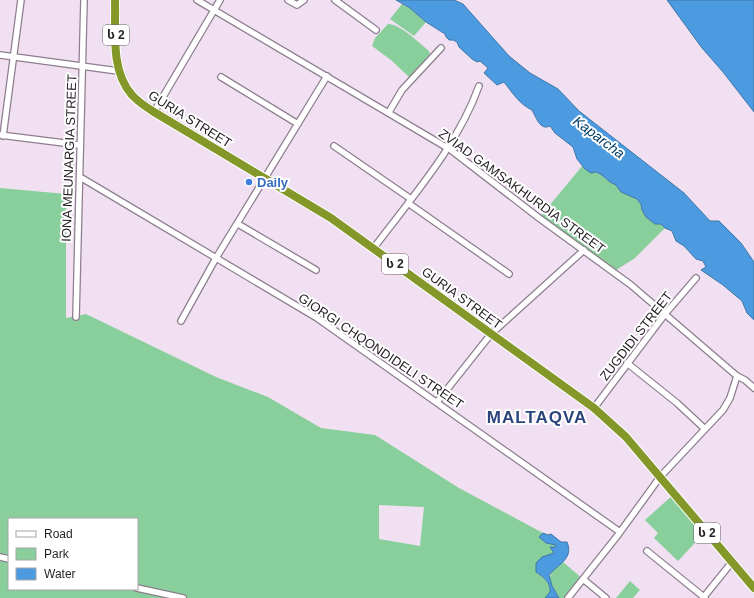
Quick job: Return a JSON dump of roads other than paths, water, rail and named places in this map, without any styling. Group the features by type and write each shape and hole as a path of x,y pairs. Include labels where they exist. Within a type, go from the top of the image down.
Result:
{"highway":[{"name":"GURIA STREET","path":"115,0 116,55 118,71 126,87 138,101 331,218 594,408 626,437 754,588"}],"street":[{"path":"21,0 2,135 80,145"},
{"name":"IONA MEUNARGIA STREET","path":"76,317 84,0"},
{"name":"ZVIAD GAMSAKHURDIA STREET","path":"197,0 448,148 502,188 539,218 631,285 737,376 745,380 754,388"},
{"path":"154,112 220,0"},
{"path":"288,0 297,4 304,0"},
{"path":"334,0 376,30"},
{"path":"389,112 402,90 441,48"},
{"path":"0,56 118,71"},
{"path":"181,321 216,258 327,76"},
{"path":"221,77 298,124"},
{"path":"373,249 448,148 472,106 479,86"},
{"path":"334,146 509,274"},
{"name":"GIORGI CHQONDIDELI STREET","path":"80,177 317,318 620,532"},
{"path":"238,224 316,270"},
{"path":"437,402 491,334 584,250"},
{"name":"ZUGDIDI STREET","path":"594,408 665,314 696,278"},
{"path":"627,363 677,403 705,429"},
{"path":"568,598 660,478 723,410 730,398 737,376"},
{"path":"647,551 704,598 732,562"},
{"path":"583,579 606,598"},
{"path":"138,588 183,598"}],"water":[{"name":"Kaparcha","path":"396,0 454,0 463,4 509,56 530,73 558,89 579,111 684,193 710,221 719,221 741,243 754,262 754,320 747,313 742,301 723,285 701,270 706,267 703,261 696,259 684,246 676,241 672,231 665,228 661,224 655,224 646,217 642,210 641,204 637,199 621,192 616,185 602,175 596,172 591,173 585,169 577,159 573,147 555,133 550,126 544,127 541,125 532,110 513,94 504,82 497,85 484,73 488,68 480,61 477,62 472,59 459,47 457,42 449,40 445,34 426,22 410,8"},
{"path":"667,0 754,0 754,112 702,48"},
{"path":"543,533 548,535 551,534 561,542 567,542 569,548 567,557 549,575 552,586 559,598 545,598 550,592 549,585 546,580 536,572 536,563 542,557 554,553 550,547 555,547 556,545 546,543 539,537"}],"place":[{"name":"Daily","path":"249,182"}],"district":[{"name":"MALTAQVA","path":"537,417"}]}
